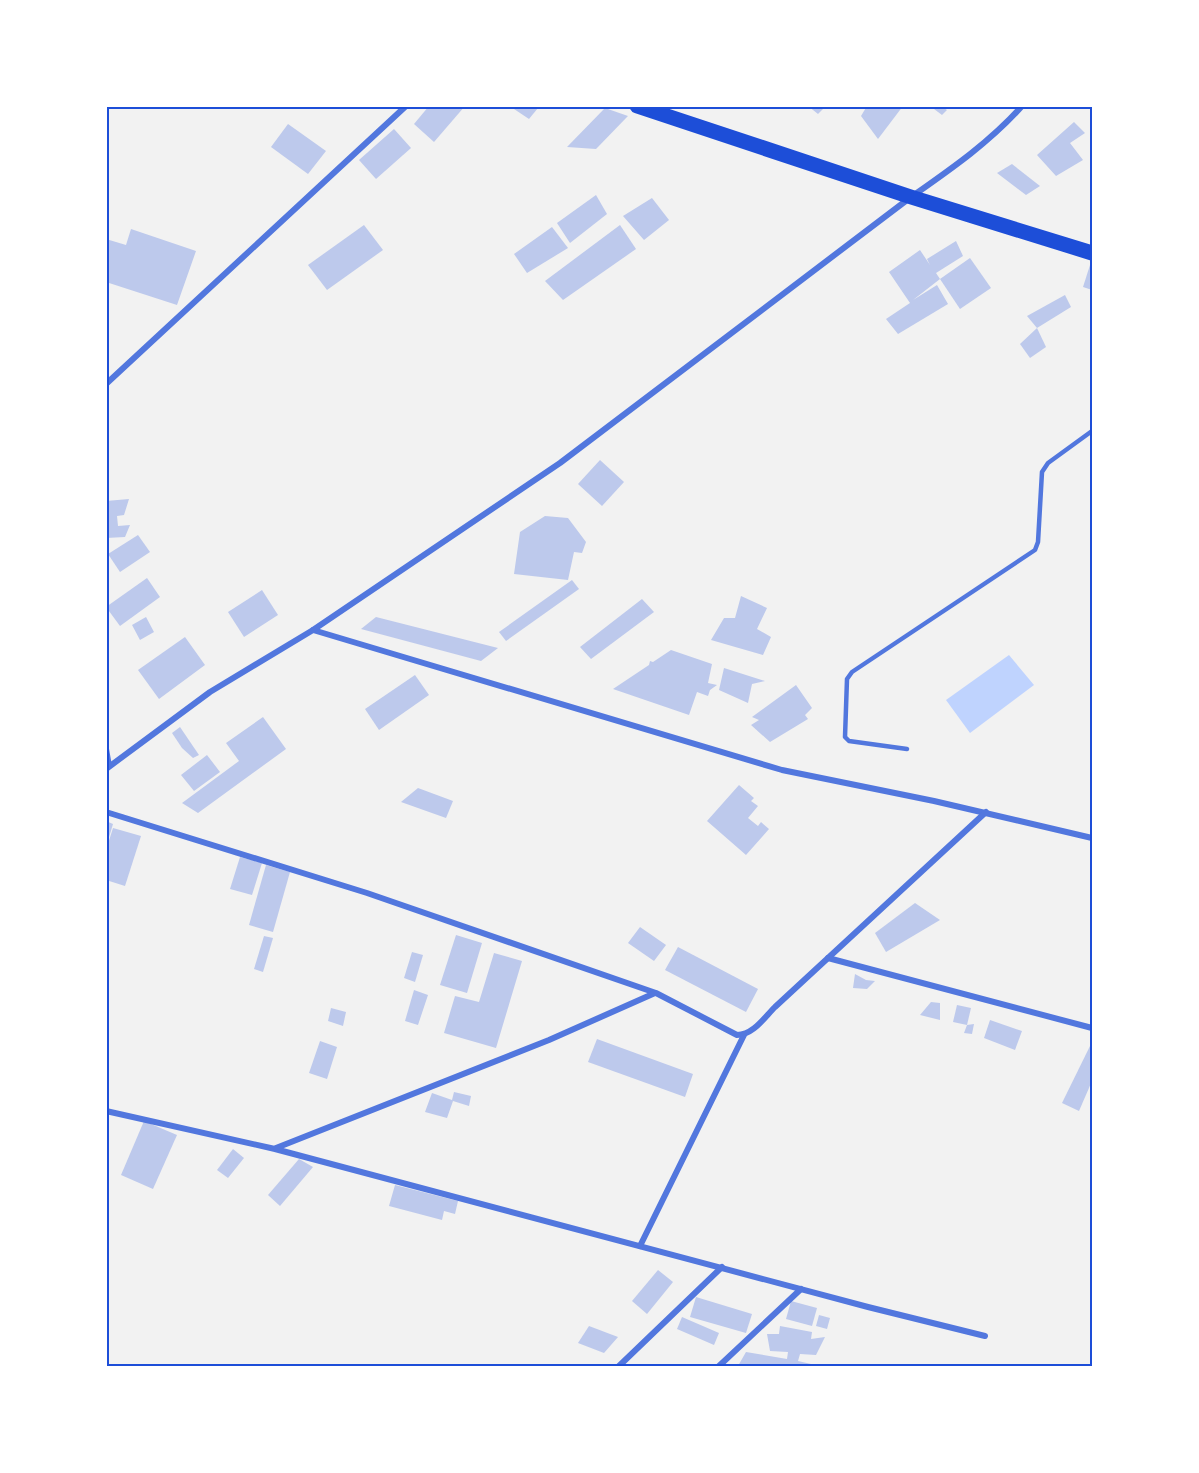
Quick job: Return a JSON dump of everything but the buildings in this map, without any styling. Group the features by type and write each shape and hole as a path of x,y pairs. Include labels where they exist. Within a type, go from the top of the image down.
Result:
{"highway":[{"path":"637,106 911,197 1092,253"}],"street":[{"path":"106,384 406,106"},
{"path":"106,749 108,767 210,692 313,630 560,463 1001,130 1022,106"},
{"path":"313,630 782,770 987,812 1047,829 1092,838"},
{"path":"106,812 367,893 656,993 737,1035 744,1035 987,812"},
{"path":"828,958 1092,1028"},
{"path":"275,1149 549,1040 656,993"},
{"path":"640,1246 744,1035"},
{"path":"106,1111 275,1149 985,1336"},
{"path":"619,1366 722,1267"},
{"path":"718,1366 801,1289"}],"lane":[{"path":"907,749 849,741 846,737 847,679 852,672 1035,550 1038,542 1042,472 1048,463 1092,431"}],"water":[{"path":"1009,655 1034,685 970,733 946,700"}]}
